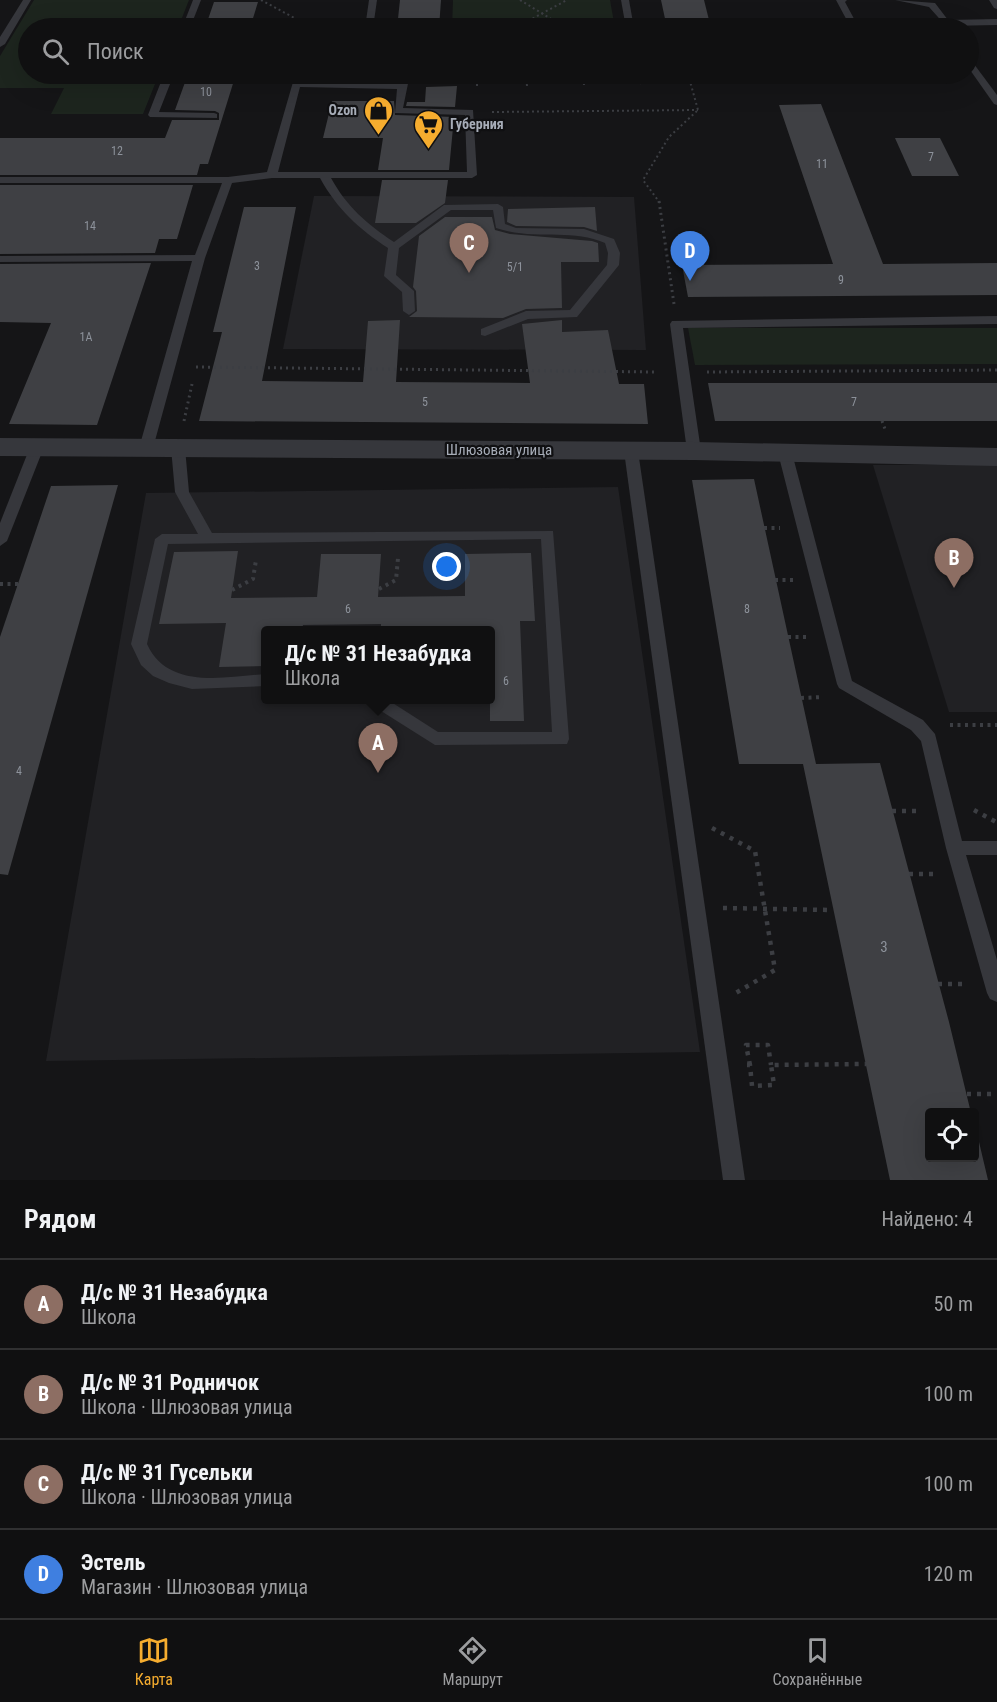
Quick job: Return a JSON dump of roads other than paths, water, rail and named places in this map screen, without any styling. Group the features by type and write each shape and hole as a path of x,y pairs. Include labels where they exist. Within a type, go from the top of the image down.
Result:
{"street":[{"name":"Шлюзовая улица","path":"0,447 694,451 997,457"}],"lane":[{"path":"0,44 27,0"},
{"path":"190,18 197,0"},
{"path":"371,18 374,0"},
{"path":"625,0 628,18"},
{"path":"843,0 840,1 849,18"},
{"path":"899,0 932,5 941,18"},
{"path":"993,0 997,6"},
{"path":"979,23 997,22"},
{"path":"979,78 997,102"},
{"path":"164,84 153,115 214,116"},
{"path":"0,180 228,180 272,175 472,175 470,112 398,111 403,86 296,84 272,175"},
{"path":"324,175 335,196 354,221 394,247"},
{"path":"146,448 199,258 228,180"},
{"path":"409,311 408,291 390,276 394,247 448,207 498,207 500,226 517,234 595,232 610,241 614,253 613,265 573,314 526,315 485,332"},
{"path":"0,259 199,258"},
{"path":"694,451 676,324 997,320"},
{"path":"0,542 37,447"},
{"path":"178,448 182,492 208,539"},
{"path":"631,451 734,1180"},
{"path":"785,453 844,684 917,725 929,739 955,849 997,993"},
{"path":"261,680 182,682 165,677 143,657 139,644 162,539 548,534 561,739 435,738 384,704"},
{"path":"955,849 997,848"}],"place":[{"name":"Ozon","path":"378,136"},
{"name":"Губерния","path":"429,150"},
{"name":"Д/с № 31 Гусельки","path":"469,273"},
{"name":"Эстель","path":"690,281"},
{"name":"Д/с № 31 Родничок","path":"954,588"},
{"name":"Д/с № 31 Незабудка","path":"378,773"}]}
